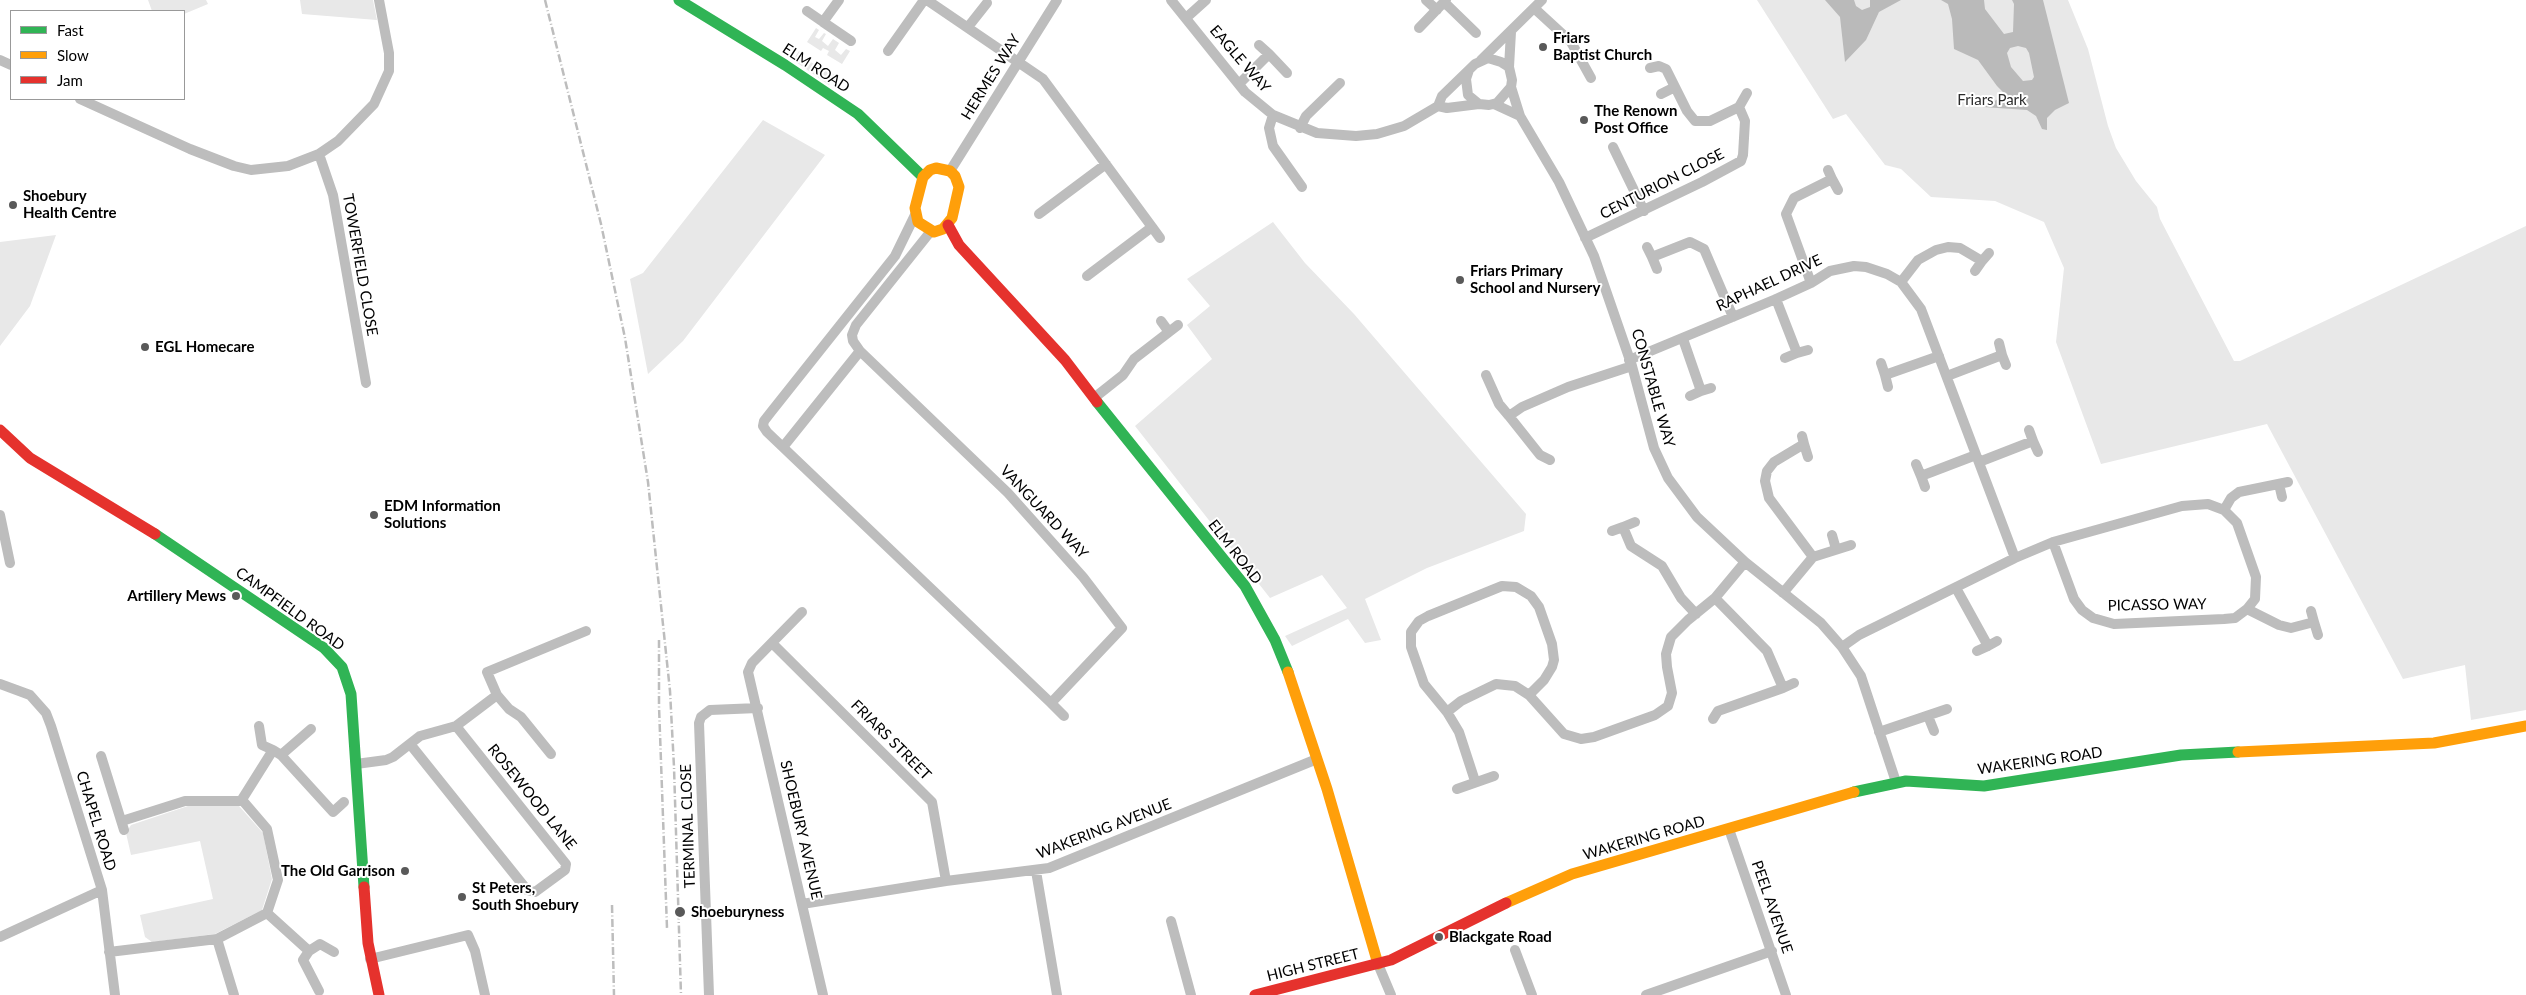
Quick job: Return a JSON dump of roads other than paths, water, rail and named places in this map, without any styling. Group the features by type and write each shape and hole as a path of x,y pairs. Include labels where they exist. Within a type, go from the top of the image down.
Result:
{"street":[{"path":"82,100 190,149 251,170 288,166 319,154 338,141 374,104 389,71 389,54 379,0"},
{"name":"ELM ROAD","path":"679,0 785,65 858,114 923,177"},
{"path":"823,22 838,0"},
{"path":"888,52 926,0 968,27 1042,79 1160,238"},
{"name":"HERMES WAY","path":"950,171 1017,62 1058,0"},
{"name":"EAGLE WAY","path":"1171,0 1239,84 1273,115 1300,128 1336,136 1378,134 1404,126 1438,106 1442,96 1469,70"},
{"path":"1186,18 1206,0"},
{"path":"1426,0 1436,10"},
{"path":"1479,104 1468,94 1466,80 1469,70 1499,40 1511,32 1542,0"},
{"path":"1419,28 1445,1 1476,33"},
{"path":"968,27 987,3"},
{"path":"1534,8 1571,42 1591,78"},
{"path":"807,11 852,42"},
{"path":"1494,104 1501,100 1511,87 1512,80 1509,67 1511,32"},
{"path":"1260,44 1287,73"},
{"path":"1239,84 1269,54"},
{"path":"1480,60 1495,59 1509,67"},
{"path":"1650,68 1659,66 1666,69 1695,121 1710,121 1739,106 1747,93"},
{"path":"1300,128 1306,116 1340,83"},
{"name":"CONSTABLE WAY","path":"1511,87 1520,116 1549,164 1586,238 1611,302 1631,363 1649,434 1668,478 1697,518 1745,562 1820,623 1842,647 1861,676 1896,782"},
{"path":"1661,94 1676,87"},
{"path":"1438,106 1447,108 1494,104 1520,116"},
{"name":"CENTURION CLOSE","path":"1586,238 1644,211 1741,161 1745,122 1739,106"},
{"path":"1273,115 1269,128 1273,146 1302,187"},
{"path":"1613,147 1644,211"},
{"name":"TOWERFIELD CLOSE","path":"319,154 333,195 366,384"},
{"path":"1039,214 1106,164"},
{"path":"915,215 922,226 931,231 938,231 948,225 954,212 959,187 956,176 950,171 936,168 930,170 923,177 915,215 895,256 764,421 767,432 1064,716"},
{"path":"1811,283 1786,214 1794,198 1830,175 1838,190"},
{"name":"ELM ROAD","path":"948,225 959,244 1050,342 1245,586 1286,664 1317,759 1378,964"},
{"path":"1087,276 1152,227"},
{"path":"783,447 860,351 855,346 852,334 856,325 931,231"},
{"path":"1652,257 1690,242 1704,249 1733,317"},
{"path":"1647,247 1657,269"},
{"path":"1900,282 1918,260 1936,250 1948,247 1960,248 1986,257 1975,271"},
{"name":"RAPHAEL DRIVE","path":"1510,416 1522,407 1631,363 1733,317 1776,300 1811,283 1830,271 1854,266 1877,270 1900,282 1921,309 2015,558"},
{"path":"1776,300 1797,353"},
{"path":"857,302 868,312"},
{"path":"1161,321 1169,332"},
{"path":"1094,398 1124,375 1134,359 1178,325"},
{"path":"1683,339 1701,391"},
{"path":"1947,376 2004,360 1999,343"},
{"path":"1786,358 1808,350"},
{"name":"VANGUARD WAY","path":"860,351 1008,493 1083,577 1122,628 1051,703"},
{"path":"1885,375 1939,356"},
{"path":"1881,364 1888,387"},
{"path":"1486,375 1499,404 1540,455 1550,460"},
{"path":"1690,396 1712,388"},
{"path":"2029,430 2038,452"},
{"name":"CAMPFIELD ROAD","path":"1,433 30,458 170,543 333,656 342,667 350,688 370,959 379,995"},
{"path":"1808,457 1803,440 1770,466 1764,486 1769,498 1813,557"},
{"path":"1921,476 2033,441"},
{"path":"1916,464 1924,487"},
{"path":"2224,510 2231,498 2239,492 2283,483 2282,497"},
{"path":"1842,647 1860,636 2015,558 2054,542 2105,526 2182,506 2208,504 2224,510 2237,524 2256,578 2255,599 2248,609 2278,625 2291,628 2314,622"},
{"path":"0,515 10,563"},
{"path":"1612,531 1635,522"},
{"path":"1623,527 1631,546 1662,566 1681,598 1696,614"},
{"path":"1832,535 1836,549"},
{"name":"PICASSO WAY","path":"2054,542 2074,599 2082,610 2093,618 2114,624 2206,620 2236,618 2248,609"},
{"path":"1783,593 1813,557 1851,545"},
{"path":"1447,712 1469,696 1496,684 1515,686 1528,695 1564,734 1572,737 1594,737 1655,715 1668,706 1672,693 1666,654 1671,637 1714,598 1745,562"},
{"path":"1475,782 1459,732 1447,712 1424,684 1411,647 1414,626 1428,616 1502,586 1516,587 1531,596 1539,607 1552,644 1554,660 1550,673 1528,695"},
{"path":"1956,588 1992,643 1977,651"},
{"path":"1714,598 1728,610 1771,656 1783,688"},
{"path":"772,642 802,612"},
{"path":"2311,612 2318,635"},
{"path":"551,754 522,717 509,710 497,695 487,672 586,631"},
{"name":"SHOEBURY AVENUE","path":"772,642 752,663 748,672 758,708 823,995"},
{"name":"FRIARS STREET","path":"772,642 932,802 946,881"},
{"path":"1713,719 1718,711 1794,683"},
{"name":"CHAPEL ROAD","path":"0,684 30,695 46,713 102,890 115,995"},
{"path":"356,764 386,760 393,757 427,733 456,726 497,695"},
{"name":"TERMINAL CLOSE","path":"709,995 699,723 701,716 710,710 758,708"},
{"path":"1879,732 1947,709"},
{"path":"1928,716 1934,731"},
{"path":"259,726 262,745 277,752 333,812 344,802"},
{"name":"ROSEWOOD LANE","path":"410,744 527,890 535,892 565,870 566,864 456,726"},
{"name":"WAKERING ROAD","path":"1378,964 1400,956 1519,896 1572,874 1870,787 1896,782 1916,781 1984,786 2180,756 2434,743 2526,726"},
{"path":"241,801 277,752 311,728"},
{"path":"101,756 123,826 185,801 241,801 266,826 278,880 267,913 217,939 109,952"},
{"name":"WAKERING AVENUE","path":"802,904 946,881 1036,871 1062,863 1317,759"},
{"path":"1457,790 1494,776"},
{"path":"185,801 186,813"},
{"name":"PEEL AVENUE","path":"1729,829 1786,995"},
{"path":"1036,871 1057,995"},
{"path":"0,937 102,890"},
{"path":"267,913 309,951"},
{"path":"1171,921 1191,995"},
{"path":"370,959 468,935 485,995"},
{"path":"217,939 234,995"},
{"path":"319,991 303,960 309,951 320,944 334,952"},
{"path":"1515,950 1532,995"},
{"path":"1646,995 1772,951"},
{"path":"1378,964 1391,995"},
{"name":"HIGH STREET","path":"1255,995 1378,964"}],"railway":[{"path":"545,0 601,224 625,338 648,482 670,691 681,995"},
{"path":"659,640 659,706 667,928"},
{"path":"612,905 614,995"}],"place":[{"name":"Friars Baptist Church","path":"1543,47"},
{"name":"The Renown Post Office","path":"1584,120"},
{"name":"Shoebury Health Centre","path":"13,205"},
{"name":"Friars Primary School and Nursery","path":"1460,280"},
{"name":"EGL Homecare","path":"145,347"},
{"name":"EDM Information Solutions","path":"374,515"},
{"name":"Artillery Mews","path":"236,596"},
{"name":"The Old Garrison","path":"405,871"},
{"name":"St Peters, South Shoebury","path":"462,897"},
{"name":"Shoeburyness","path":"680,912"},
{"name":"Blackgate Road","path":"1439,937"}],"park label":[{"name":"Friars Park","path":"1992,100"}]}
